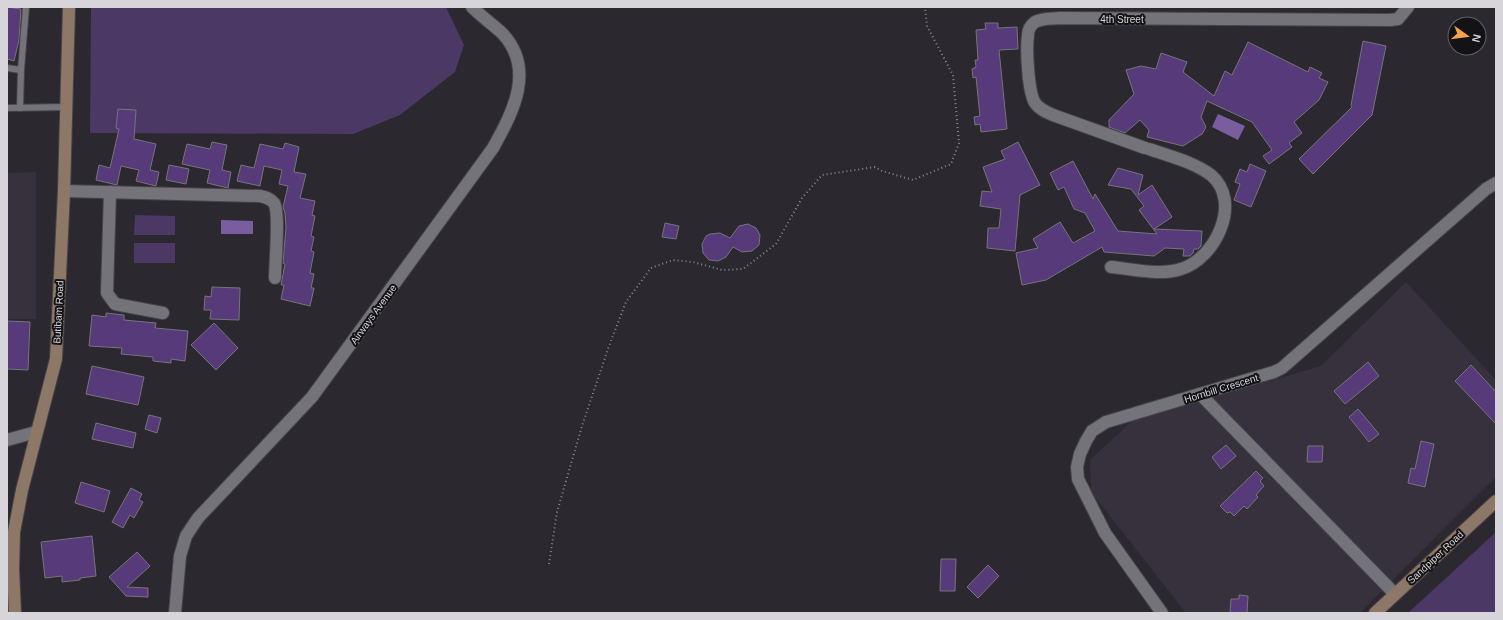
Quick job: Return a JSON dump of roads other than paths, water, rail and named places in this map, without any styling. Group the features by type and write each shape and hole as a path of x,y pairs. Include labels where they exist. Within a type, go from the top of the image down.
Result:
{"main road":[{"name":"Butibam Road","path":"15,613 13,569 14,532 22,490 36,432 56,359 64,191 69,7"},
{"name":"Sandpiper Road","path":"1375,613 1496,501"}],"street":[{"name":"Airways Avenue","path":"175,613 180,556 186,536 198,518 312,397 493,148 507,122 516,103 519,64 513,48 502,34 472,7"},
{"name":"4th Street","path":"1111,267 1156,271 1180,270 1189,267 1213,245 1223,223 1225,209 1224,198 1218,183 1212,176 1185,162 1053,115 1041,109 1035,102 1031,92 1027,48 1030,28 1036,22 1045,19 1060,18 1390,20 1398,19 1408,7"},
{"name":"Hornbill Crescent","path":"1162,613 1104,532 1078,479 1077,467 1080,454 1092,431 1106,422 1274,372 1282,368 1486,189 1496,183"},
{"path":"64,191 260,196 269,199 274,203 277,219 275,278"},
{"path":"110,192 106,283 107,293 115,304 163,313"},
{"path":"1200,394 1395,594"},
{"path":"7,440 36,432"}],"lane":[{"path":"20,108 21,70 26,7"},
{"path":"7,68 21,70"},
{"path":"7,108 66,107"}]}
